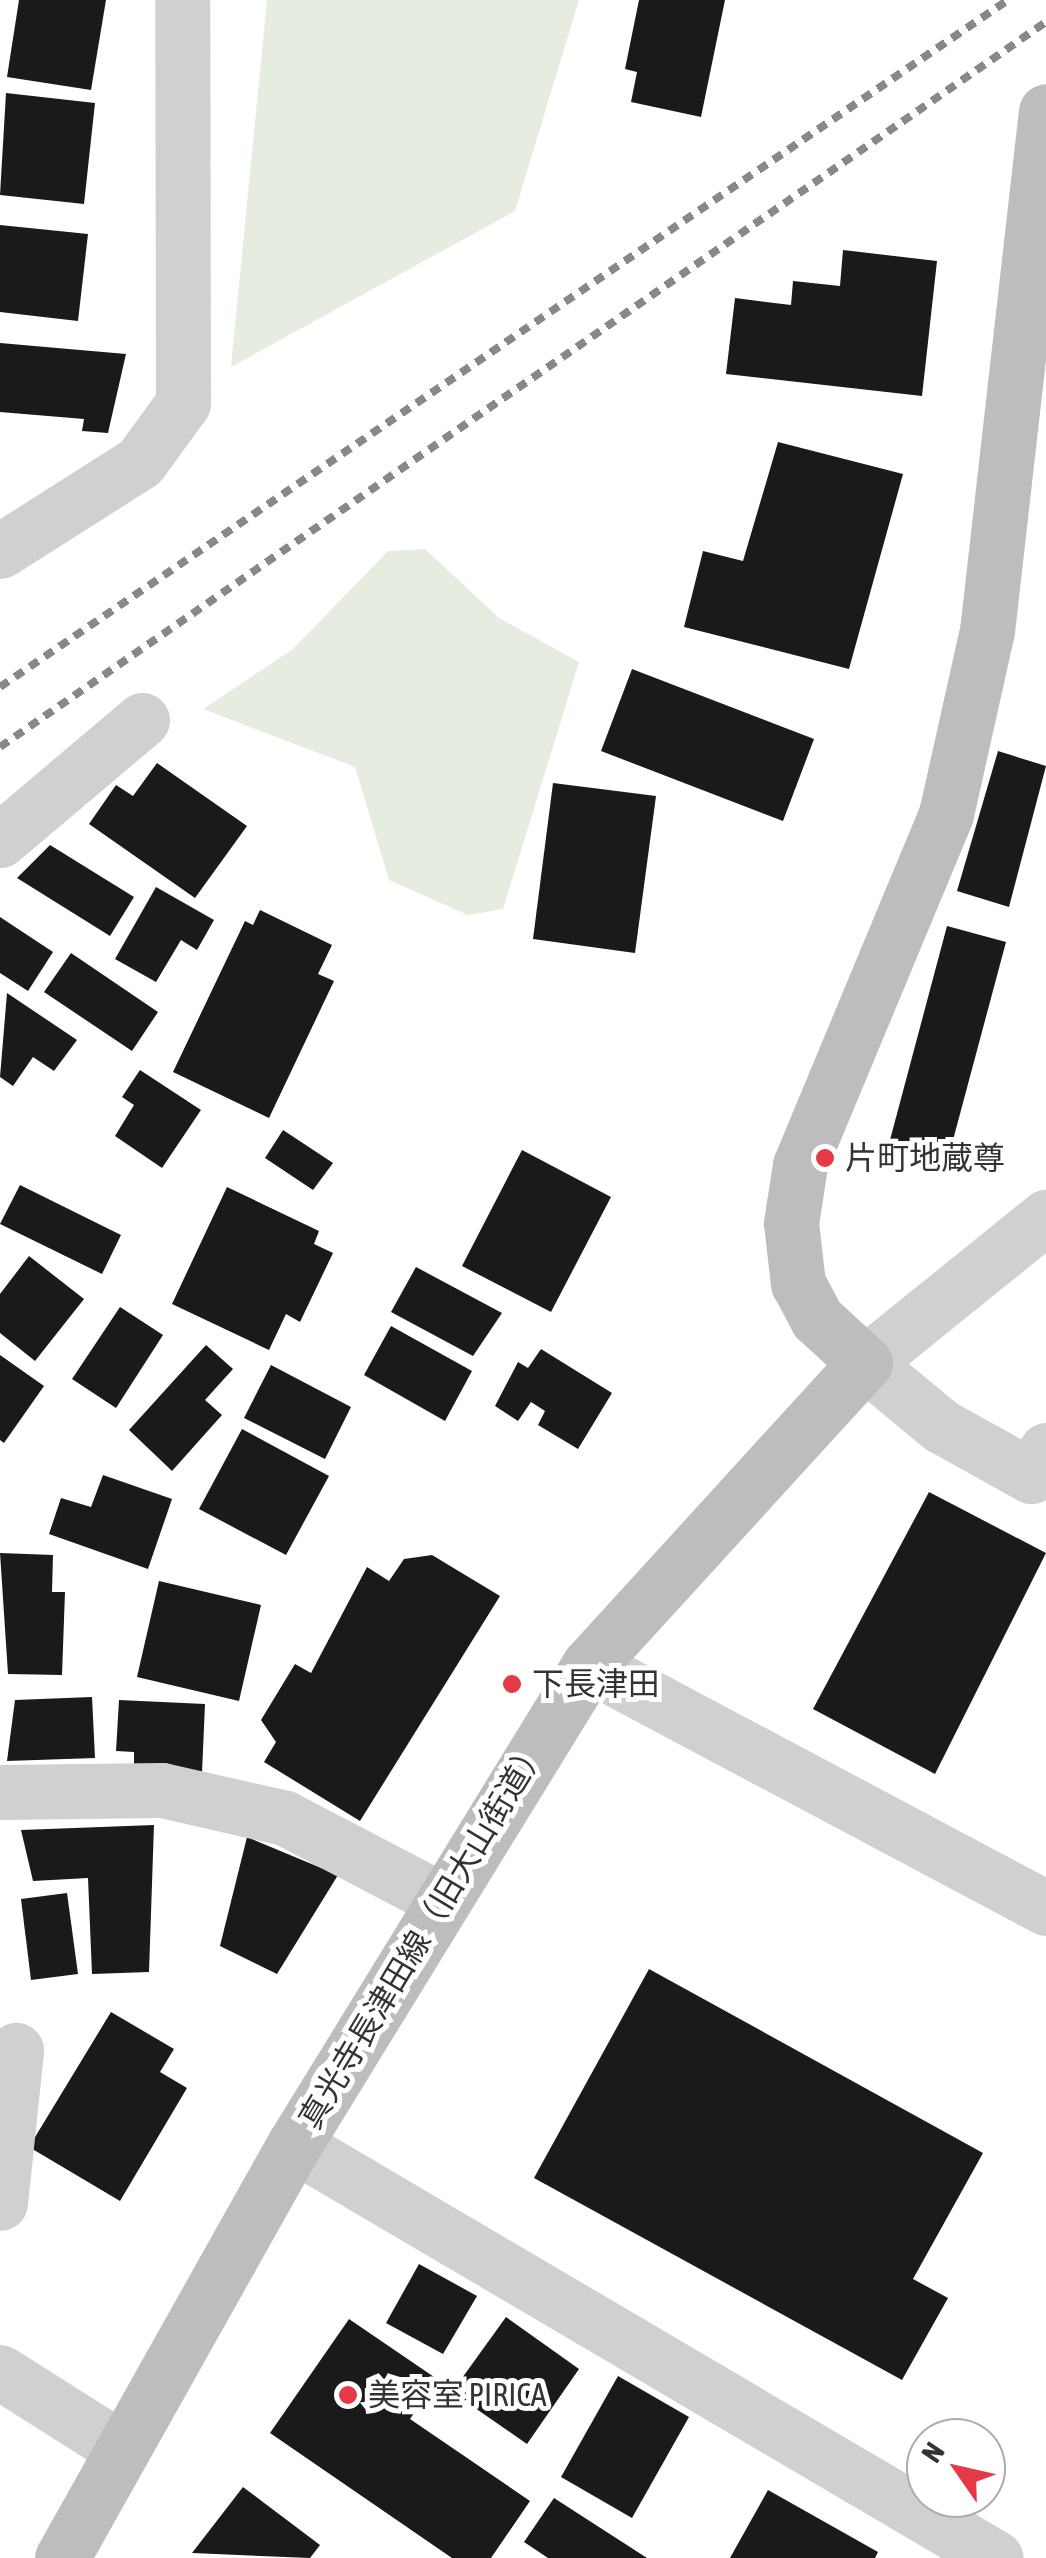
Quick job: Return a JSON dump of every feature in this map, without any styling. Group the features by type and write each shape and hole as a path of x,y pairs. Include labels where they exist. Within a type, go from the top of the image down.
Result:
{"main road":[{"path":"865,1364 818,1319 798,1284 791,1223 800,1166 950,796 987,631 1046,111"},
{"name":"真光寺長津田線（旧大山街道）","path":"62,2558 294,2145 440,1900 589,1665 865,1364"}],"street":[{"path":"0,551 140,462 183,403 182,0"},
{"path":"0,840 142,720"},
{"path":"1046,1216 865,1364 941,1426 1031,1476 1046,1450"},
{"path":"589,1665 1046,1908"},
{"path":"0,1792 162,1790 285,1818 440,1900"},
{"path":"0,2203 16,2050"},
{"path":"294,2145 996,2558"},
{"path":"0,2372 122,2448"}],"shaded area":[{"path":"267,0 579,0 515,211 231,367"},
{"path":"425,549 499,618 579,662 503,909 468,915 389,880 355,767 203,709 293,649 388,551"}],"building":[{"path":"19,0 106,0 91,90 7,77"},
{"path":"639,0 725,0 701,117 631,102 637,72 625,69"},
{"path":"6,93 95,103 84,204 0,195"},
{"path":"0,225 88,234 78,321 0,312"},
{"path":"843,250 937,261 922,396 726,374 735,298 791,305 793,281 840,286"},
{"path":"0,343 126,354 108,433 82,431 84,419 0,412"},
{"path":"778,442 903,474 849,669 684,627 703,551 743,561"},
{"path":"632,669 814,739 783,821 601,751"},
{"path":"998,751 1046,766 1009,907 957,891"},
{"path":"157,763 247,826 195,898 89,824 116,785 133,796"},
{"path":"553,783 656,796 635,953 533,939"},
{"path":"50,845 134,897 110,936 17,878"},
{"path":"156,887 214,920 197,950 181,940 156,982 115,959"},
{"path":"260,910 332,945 318,974 334,981 269,1118 173,1072 245,921 253,925"},
{"path":"0,917 53,952 28,991 0,973"},
{"path":"947,926 1006,942 949,1155 890,1140"},
{"path":"71,953 158,1012 132,1051 44,992"},
{"path":"7,993 77,1040 54,1071 33,1057 13,1086 0,1077"},
{"path":"140,1070 201,1110 162,1168 115,1136 134,1105 122,1097"},
{"path":"283,1130 333,1163 313,1190 265,1158"},
{"path":"522,1150 611,1197 551,1312 462,1266"},
{"path":"20,1185 121,1235 102,1274 0,1224"},
{"path":"227,1187 319,1231 314,1244 333,1253 300,1322 286,1314 269,1350 172,1304"},
{"path":"29,1256 84,1299 35,1361 0,1333 0,1294"},
{"path":"416,1267 502,1313 473,1356 391,1312"},
{"path":"120,1307 163,1335 116,1408 72,1379"},
{"path":"391,1326 472,1371 445,1421 364,1375"},
{"path":"206,1345 233,1369 205,1400 222,1415 172,1471 129,1430"},
{"path":"541,1349 612,1393 578,1449 538,1425 545,1411 531,1402 518,1421 495,1406 518,1362 528,1368"},
{"path":"0,1355 44,1386 4,1443 0,1440"},
{"path":"271,1365 351,1407 325,1459 244,1418"},
{"path":"242,1429 329,1476 286,1555 199,1509"},
{"path":"103,1475 172,1499 148,1569 49,1534 61,1498 91,1507"},
{"path":"929,1492 1046,1553 935,1774 813,1709"},
{"path":"0,1553 53,1555 52,1592 65,1592 62,1675 8,1674"},
{"path":"432,1555 500,1596 360,1821 264,1762 276,1742 261,1720 295,1664 311,1673 367,1567 389,1581 404,1559"},
{"path":"159,1581 261,1605 239,1701 137,1677"},
{"path":"92,1697 95,1758 7,1761 15,1700"},
{"path":"119,1700 205,1704 202,1773 134,1770 134,1752 116,1751"},
{"path":"154,1825 149,1972 92,1974 88,1878 33,1881 21,1830"},
{"path":"247,1837 338,1875 277,1974 220,1946"},
{"path":"67,1893 78,1974 31,1980 21,1899"},
{"path":"649,1969 983,2153 913,2279 948,2298 902,2380 534,2178"},
{"path":"111,2012 174,2049 160,2072 187,2088 120,2201 29,2147"},
{"path":"419,2264 477,2296 443,2354 386,2323"},
{"path":"506,2317 579,2369 527,2444 452,2392"},
{"path":"349,2319 437,2379 410,2419 530,2501 491,2558 452,2558 270,2433"},
{"path":"618,2376 689,2417 632,2518 561,2477"},
{"path":"243,2487 320,2545 310,2558 192,2553"},
{"path":"768,2490 878,2552 875,2558 730,2558"},
{"path":"554,2498 647,2558 548,2558 524,2542"}],"railway":[{"path":"0,687 1008,0"},
{"path":"0,747 1046,22"}],"place":[{"name":"片町地蔵尊","path":"825,1158"},
{"name":"下長津田","path":"512,1684"},
{"name":"美容室 PIRICA","path":"348,2395"}]}
